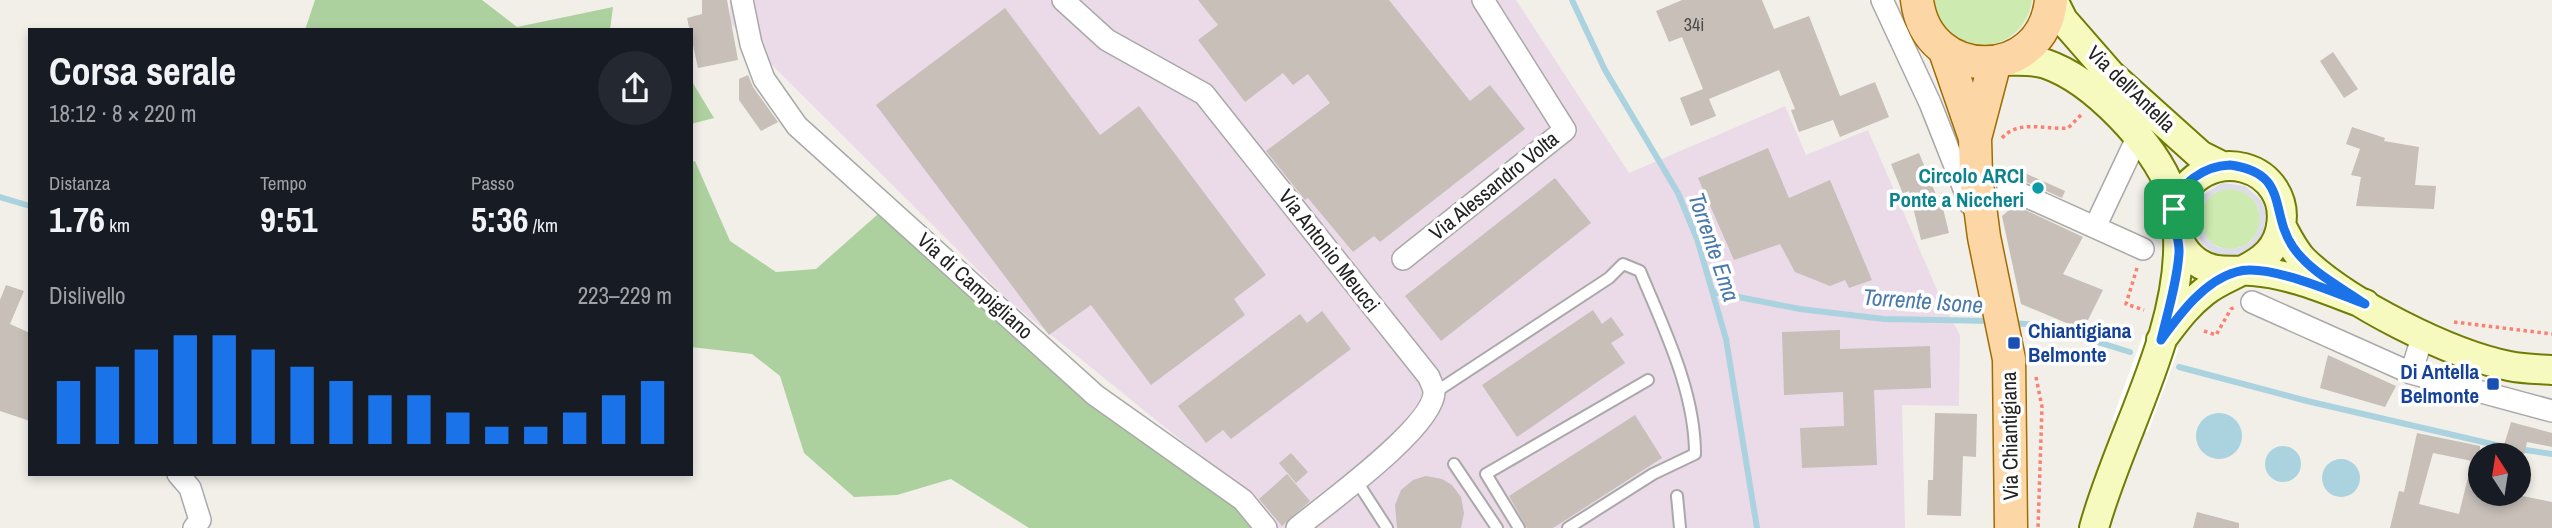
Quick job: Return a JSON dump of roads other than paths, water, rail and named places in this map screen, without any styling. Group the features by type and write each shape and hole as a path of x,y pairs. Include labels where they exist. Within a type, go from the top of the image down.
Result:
{"main road":[{"path":"1945,51 1968,61 1997,62 2020,52 2036,39 2046,22 2052,0"},
{"name":"Via dell'Antella","path":"2052,0 2063,20 2111,75 2200,155 2222,166 2245,168 2266,181 2279,201 2281,225 2292,247 2303,260 2365,304 2453,350 2512,367 2552,370"},
{"name":"Via Chiantigiana","path":"1912,4 1929,34 1945,51 1987,141"},
{"name":"Via Chiantigiana","path":"1997,62 1987,141 1976,187 2006,337 2011,405 2011,528"},
{"name":"Via dell'Antella","path":"1997,62 2045,64 2068,74 2097,94 2137,135 2166,179 2178,237 2189,255 2205,267 2224,272 2278,274 2365,304"},
{"path":"2174,209 2190,180 2222,166"},
{"path":"2161,340 2191,302 2217,282 2251,267 2269,253 2281,225"},
{"path":"2094,528 2161,340 2179,254 2178,237"}],"street":[{"name":"Via di Campigliano","path":"742,0 751,44 764,79 797,126 1096,395 1243,500 1266,528"},
{"name":"Via Antonio Meucci","path":"1063,0 1107,40 1204,94 1429,377 1434,393"},
{"name":"Via Alessandro Volta","path":"1403,259 1565,130 1483,0"},
{"path":"1882,0 1930,103 1986,243"},
{"path":"2095,227 2137,135"},
{"path":"2008,188 2143,249"},
{"path":"2252,302 2411,373 2552,411"},
{"path":"2411,373 2423,335"},
{"path":"1297,528 1403,441 1427,412 1434,393"},
{"path":"180,476 190,488 200,520 194,528"}],"lane":[{"path":"1434,393 1609,278 1623,264 1640,271 1669,341 1695,423 1695,454 1653,474 1568,528"},
{"path":"1519,528 1486,474 1648,380"},
{"path":"1454,464 1497,528"},
{"path":"1356,480 1387,528"},
{"path":"1677,496 1680,528"}],"water":[{"path":"2219,413 2235,420 2242,436 2235,452 2219,459 2203,452 2196,436 2203,420"},
{"path":"2283,446 2296,451 2301,464 2296,477 2283,482 2270,477 2265,464 2270,451"},
{"path":"2341,459 2354,465 2360,478 2354,491 2341,497 2328,491 2322,478 2328,465"}],"waterway":[{"name":"Torrente Ema","path":"1572,0 1605,70 1678,193 1697,239 1726,339 1757,528"},
{"path":"0,197 28,205"},
{"name":"Torrente Isone","path":"1713,292 1800,309 1884,319 1992,321"},
{"name":"Torrente Isone","path":"2010,323 2042,325 2130,352"},
{"name":"Torrente Isone","path":"2179,367 2307,401 2488,443"},
{"name":"Torrente Isone","path":"2531,451 2552,454"}],"place":[{"name":"Circolo ARCI Ponte a Niccheri","path":"2038,188"},
{"name":"Chiantigiana Belmonte","path":"2014,343"},
{"name":"Di Antella Belmonte","path":"2493,384"}]}
